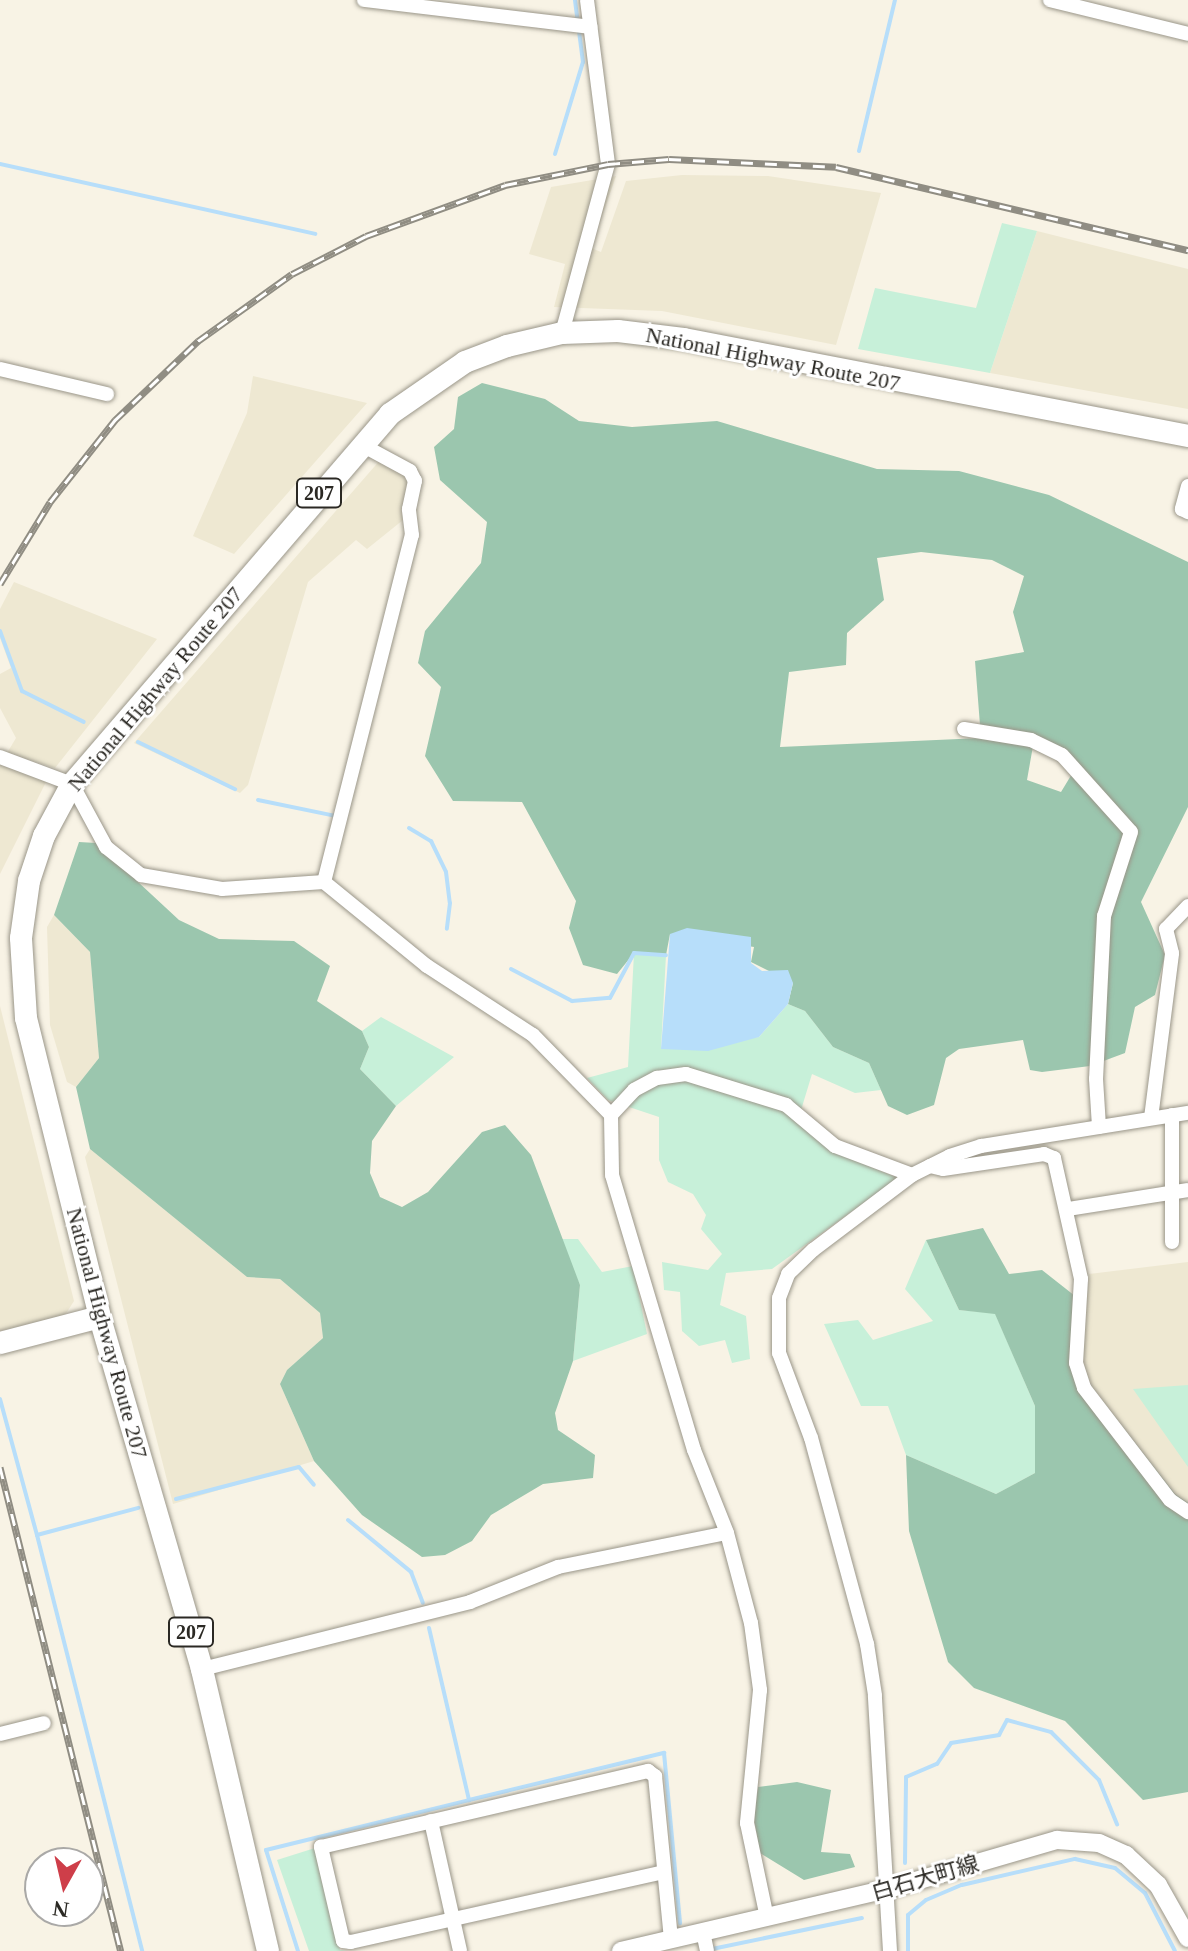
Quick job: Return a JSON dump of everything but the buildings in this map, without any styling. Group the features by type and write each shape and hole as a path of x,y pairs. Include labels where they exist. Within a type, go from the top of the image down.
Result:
{"highway":[{"name":"National Highway Route 207","path":"268,1951 202,1669 100,1317 26,1018 21,938 29,881 44,836 72,784 360,444 426,385 465,362 562,333 618,331 684,339 1188,436"},
{"path":"0,1343 100,1317"}],"main road":[{"name":"白石大町線","path":"621,1951 671,1940 705,1943 767,1918 888,1889 1057,1840 1099,1843 1126,1855 1158,1885 1188,1938"}],"street":[{"path":"364,0 582,27"},
{"path":"562,333 608,164 582,27 587,0"},
{"path":"1050,0 1188,34"},
{"path":"0,369 107,394"},
{"path":"324,882 412,535 409,509 415,481 410,471 360,444"},
{"path":"1188,486 1182,509 1188,512"},
{"path":"964,729 1031,740 1062,755 1131,832 1104,916 1096,1079 1099,1127"},
{"path":"0,757 72,784 106,847 141,875 222,889 324,882 427,966 533,1035 611,1115 612,1175 694,1450 727,1533 751,1623 760,1690 747,1823 767,1918"},
{"path":"1151,1118 1172,953 1166,929 1188,906"},
{"path":"611,1115 634,1090 657,1078 686,1074 786,1105 835,1146 912,1175"},
{"path":"890,1951 888,1889 867,1644 811,1438 779,1353 776,1325 788,1274 813,1250 912,1175 930,1166 981,1146 1188,1113"},
{"path":"1172,1115 1180,1190 1172,1242"},
{"path":"930,1166 943,1169 1044,1154 1058,1167 1082,1297 1076,1363 1084,1388 1170,1500 1188,1512"},
{"path":"1068,1209 1180,1190"},
{"path":"202,1669 470,1602 558,1567 727,1533"},
{"path":"0,1734 44,1723"},
{"path":"664,1872 343,1941 321,1847 648,1771 655,1776 671,1940"},
{"path":"431,1821 460,1951"}],"shaded area":[{"path":"682,175 768,176 881,193 836,345 662,311 554,307 565,264 529,254 551,187 616,176 591,248 601,252 626,181"},
{"path":"1037,231 1188,269 1188,409 990,373"},
{"path":"253,376 367,403 234,554 193,536 247,413"},
{"path":"381,459 409,477 403,520 367,549 356,540 308,582 248,785 240,793 134,743"},
{"path":"14,582 157,639 55,768 7,753 16,738 0,708 0,674 11,668 0,638 0,609"},
{"path":"0,763 49,776 0,874"},
{"path":"54,915 90,952 99,1058 76,1087 67,1082 50,1025 47,927"},
{"path":"0,1006 74,1301 65,1315 0,1331"},
{"path":"90,1149 247,1277 280,1279 320,1313 323,1338 287,1370 280,1384 314,1461 173,1504 85,1157"},
{"path":"1188,1262 1188,1503 1175,1494 1091,1386 1081,1363 1089,1274"}],"green space":[{"path":"1002,223 1037,231 990,373 858,349 875,288 976,308"},
{"path":"482,383 545,399 579,421 632,427 717,421 877,469 959,471 1049,495 1188,562 1188,807 1141,902 1165,955 1155,995 1135,1007 1125,1053 1090,1066 1042,1072 1030,1070 1023,1040 959,1049 946,1058 934,1105 907,1115 888,1106 869,1063 833,1047 805,1011 788,1004 793,983 751,962 754,947 670,934 666,955 634,953 617,974 583,965 569,928 576,901 522,802 453,801 425,756 441,687 418,663 425,631 481,563 487,522 440,480 434,447 454,429 458,397","holes":["921,552 992,560 1024,576 1013,612 1024,652 975,661 981,738 780,747 789,672 846,665 847,633 884,600 877,558","1033,746 1078,764 1061,792 1027,780"]},
{"path":"79,842 96,843 179,920 219,939 294,941 330,966 317,1001 362,1031 369,1047 360,1069 396,1106 372,1141 370,1173 380,1197 402,1207 428,1192 482,1132 505,1125 531,1155 580,1285 573,1361 555,1413 558,1430 595,1455 593,1478 543,1484 491,1515 472,1541 445,1555 422,1557 362,1515 314,1461 280,1384 287,1370 323,1338 320,1313 280,1279 247,1277 90,1149 76,1087 99,1058 90,952 54,915"},
{"path":"634,953 666,955 661,1049 759,1037 788,1004 805,1011 833,1047 869,1063 881,1090 855,1093 812,1074 798,1120 829,1150 898,1178 772,1269 726,1273 720,1305 746,1316 750,1359 732,1363 725,1340 699,1346 682,1331 680,1292 664,1290 662,1262 708,1270 722,1254 701,1229 706,1215 693,1194 668,1182 659,1160 659,1117 608,1100 587,1078 628,1067"},
{"path":"381,1017 454,1057 396,1106 360,1069 369,1047 362,1031"},
{"path":"983,1228 1009,1274 1042,1270 1075,1296 1081,1363 1091,1386 1175,1494 1188,1503 1188,1792 1143,1800 1065,1721 974,1688 948,1662 909,1531 906,1455 996,1494 1035,1473 1035,1406 995,1314 959,1310 926,1240"},
{"path":"559,1239 578,1239 602,1272 633,1266 647,1334 573,1361 580,1285"},
{"path":"926,1240 959,1310 995,1313 1035,1406 1035,1473 996,1494 906,1455 888,1406 861,1406 824,1324 858,1320 873,1340 933,1321 905,1289"},
{"path":"1188,1385 1188,1467 1133,1389"},
{"path":"797,1782 831,1790 821,1852 850,1854 855,1867 804,1880 760,1853 754,1819 758,1787"},
{"path":"315,1848 340,1950 348,1951 309,1951 277,1860"}],"water":[{"path":"687,928 751,937 751,963 762,971 788,970 793,983 788,1004 759,1037 708,1051 661,1049 670,934"}],"waterway":[{"path":"555,154 583,62 575,0"},
{"path":"859,151 895,0"},
{"path":"0,164 315,234"},
{"path":"0,631 22,691 84,722"},
{"path":"138,742 235,789"},
{"path":"258,800 336,816"},
{"path":"409,828 431,841 446,872 450,903 447,929"},
{"path":"511,969 572,1001 610,998 634,953 666,955"},
{"path":"0,1399 37,1535 138,1508"},
{"path":"176,1499 299,1467 314,1485"},
{"path":"348,1520 411,1572 423,1603"},
{"path":"37,1535 142,1951"},
{"path":"429,1628 469,1800 664,1753 680,1923"},
{"path":"905,1863 906,1777 937,1764 951,1743 999,1735 1007,1720 1051,1732 1099,1780 1117,1824"},
{"path":"298,1951 266,1850 469,1800"},
{"path":"908,1951 908,1915 926,1900 962,1885 1075,1859 1115,1868 1145,1893 1175,1951"},
{"path":"712,1949 862,1918"}],"railway":[{"path":"0,584 50,502 115,420 198,341 292,274 366,236 505,185 608,164 669,159 836,167 1188,250"},
{"path":"0,1467 121,1951"}]}
